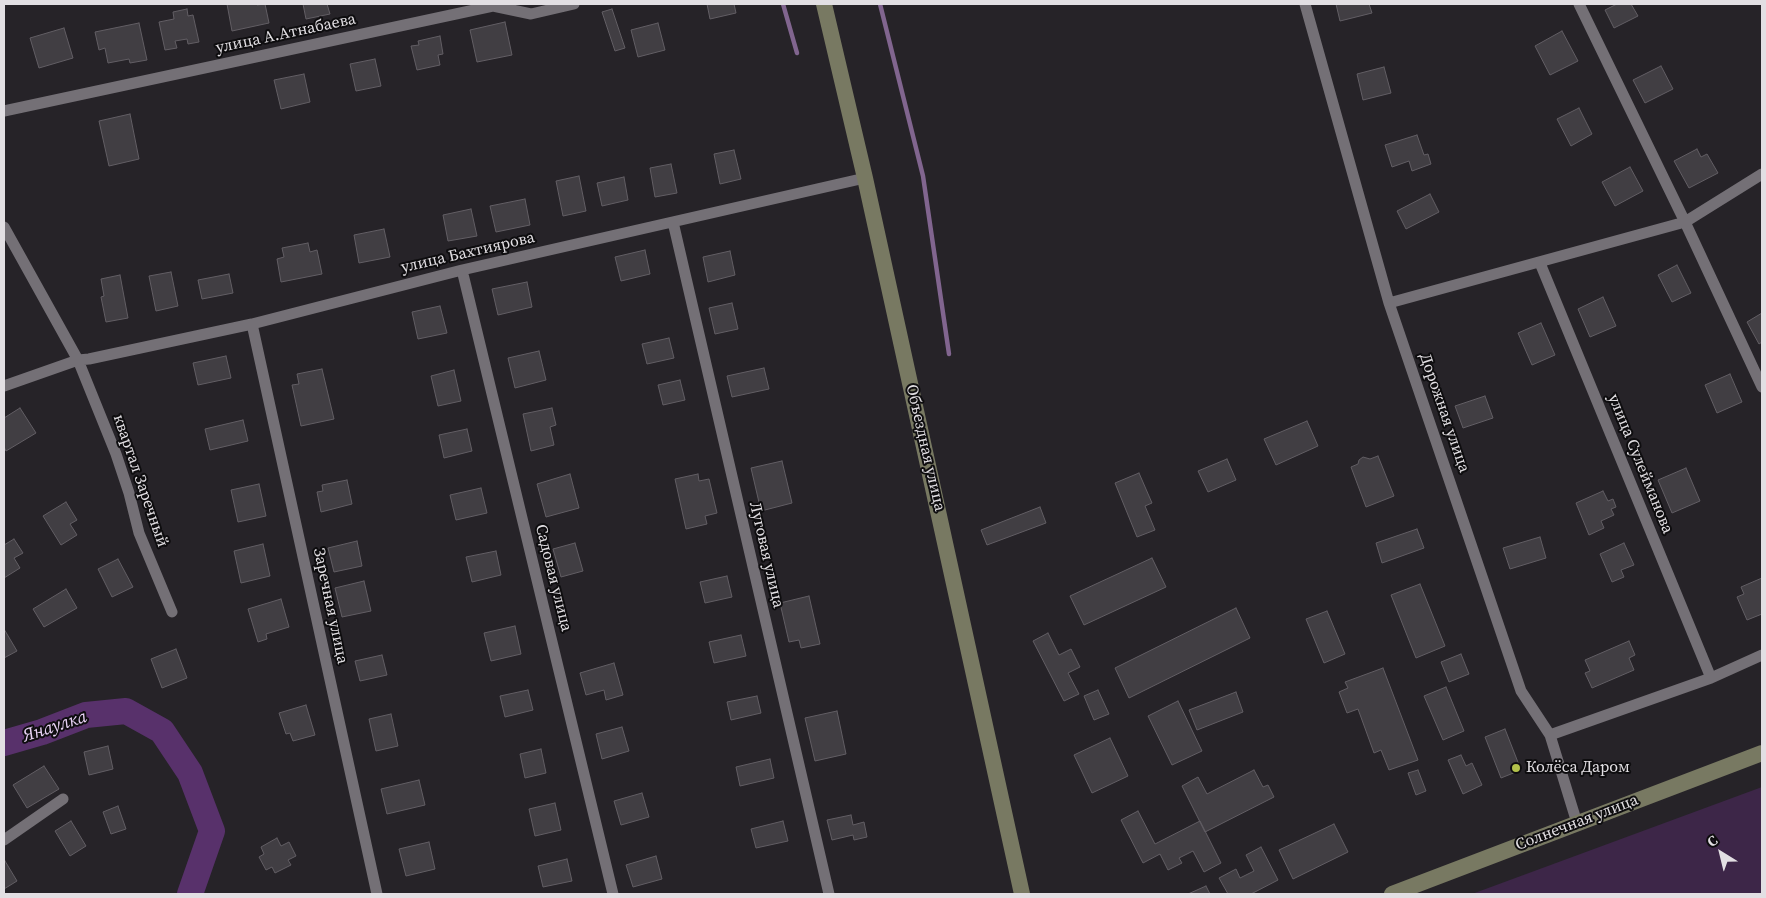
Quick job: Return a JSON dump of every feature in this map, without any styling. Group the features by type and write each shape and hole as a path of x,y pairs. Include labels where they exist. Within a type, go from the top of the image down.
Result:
{"main road":[{"name":"Объездная улица","path":"824,4 865,178 1022,894"},
{"name":"Солнечная улица","path":"1392,894 1762,753"}],"street":[{"name":"улица А.Атнабаева","path":"4,111 493,6 506,6 531,14 574,4"},
{"name":"Дорожная улица","path":"1305,4 1389,303 1521,691 1550,734 1577,823"},
{"path":"1579,4 1685,222 1762,387"},
{"path":"1389,303 1685,222 1762,174"},
{"name":"улица Бахтиярова","path":"78,360 252,324 462,270 865,178"},
{"name":"Луговая улица","path":"673,222 829,894"},
{"name":"квартал Заречный","path":"4,227 78,360 116,454 129,493 139,533 172,612"},
{"name":"улица Сулейманова","path":"1540,263 1710,678"},
{"name":"Садовая улица","path":"462,270 613,894"},
{"name":"Заречная улица","path":"252,324 377,894"},
{"path":"4,386 78,360"},
{"path":"1550,734 1710,678 1762,655"},
{"path":"4,840 62,799"}],"shaded area":[{"path":"1762,787 1762,894 1472,894"}],"building":[{"path":"227,4 265,4 269,23 232,31"},
{"path":"303,4 327,4 330,14 306,19"},
{"path":"707,4 734,4 736,13 710,19"},
{"path":"1336,4 1369,4 1372,13 1340,21"},
{"path":"1617,4 1631,4 1638,16 1614,28 1605,10"},
{"path":"187,9 188,16 193,15 199,42 188,44 187,39 175,41 177,48 165,50 159,22 174,19 173,12"},
{"path":"612,9 625,48 615,51 602,12"},
{"path":"505,22 512,55 477,62 470,30"},
{"path":"139,23 147,60 130,63 129,59 108,63 105,48 99,50 95,32"},
{"path":"658,23 665,50 638,57 631,30"},
{"path":"64,28 73,58 39,68 30,38"},
{"path":"1562,31 1578,61 1550,75 1535,46"},
{"path":"440,36 443,54 438,55 440,65 417,70 411,46 419,45 418,41"},
{"path":"375,59 381,86 356,91 350,64"},
{"path":"1661,66 1673,89 1645,103 1633,80"},
{"path":"1384,67 1391,93 1363,100 1357,74"},
{"path":"304,74 310,102 281,109 274,80"},
{"path":"1579,108 1592,134 1571,146 1557,119"},
{"path":"130,114 139,159 109,166 99,121"},
{"path":"1417,135 1424,155 1428,154 1431,164 1412,171 1409,161 1392,167 1385,145"},
{"path":"1697,149 1701,157 1707,154 1718,173 1689,188 1674,161"},
{"path":"734,150 741,179 720,184 714,154"},
{"path":"671,164 677,193 655,197 650,168"},
{"path":"1630,167 1643,191 1615,206 1602,182"},
{"path":"579,176 586,211 563,216 556,181"},
{"path":"624,177 628,200 602,206 597,183"},
{"path":"1430,194 1439,212 1406,229 1397,211"},
{"path":"525,199 530,225 496,232 490,206"},
{"path":"471,209 477,236 448,241 443,215"},
{"path":"384,229 390,257 359,263 354,235"},
{"path":"308,243 310,252 317,250 322,274 281,282 277,259 284,257 282,248"},
{"path":"645,250 650,274 621,281 615,257"},
{"path":"730,251 735,275 708,282 703,257"},
{"path":"1677,265 1691,293 1672,302 1658,275"},
{"path":"171,272 178,306 156,311 149,276"},
{"path":"229,274 233,293 202,299 198,280"},
{"path":"120,275 128,318 106,322 101,297 104,296 101,279"},
{"path":"527,282 532,307 498,315 492,289"},
{"path":"1603,297 1616,326 1590,337 1578,309"},
{"path":"732,303 738,329 715,334 709,308"},
{"path":"440,306 447,333 418,339 412,312"},
{"path":"1762,313 1762,342 1759,344 1747,322"},
{"path":"1541,323 1555,355 1532,365 1518,333"},
{"path":"669,338 674,358 647,364 642,344"},
{"path":"539,351 546,380 515,388 508,358"},
{"path":"226,356 231,378 198,385 193,363"},
{"path":"764,368 769,389 732,397 727,376"},
{"path":"322,369 334,419 301,426 292,385 299,384 297,374"},
{"path":"454,370 461,401 438,406 431,376"},
{"path":"1730,374 1742,402 1717,413 1705,385"},
{"path":"680,380 685,400 663,405 658,385"},
{"path":"1485,396 1493,418 1463,428 1455,406"},
{"path":"20,408 36,433 6,451 4,447 4,418"},
{"path":"552,408 556,425 550,427 554,445 531,451 523,414"},
{"path":"243,420 248,441 210,450 205,429"},
{"path":"1307,421 1318,446 1276,465 1264,439"},
{"path":"467,429 472,451 444,458 439,435"},
{"path":"1378,456 1394,496 1366,507 1351,467 1358,464 1359,460 1363,457 1370,459"},
{"path":"1227,459 1236,480 1208,492 1198,471"},
{"path":"782,461 792,503 761,511 751,468"},
{"path":"1686,468 1700,501 1672,513 1658,480"},
{"path":"1139,473 1152,503 1145,506 1155,530 1137,537 1115,483"},
{"path":"570,474 579,508 546,517 537,484"},
{"path":"698,474 699,481 709,479 717,513 705,516 707,524 686,529 675,479"},
{"path":"347,480 352,504 321,512 317,492 323,491 322,485"},
{"path":"259,484 266,516 238,522 231,490"},
{"path":"481,488 487,513 456,520 450,495"},
{"path":"1603,491 1608,501 1613,499 1616,507 1611,509 1614,515 1601,521 1604,528 1589,535 1576,503"},
{"path":"66,502 77,520 70,524 77,535 61,545 43,516"},
{"path":"1040,507 1046,523 987,545 981,530"},
{"path":"1417,529 1424,548 1382,563 1376,543"},
{"path":"1540,537 1546,558 1510,569 1503,548"},
{"path":"14,539 23,553 14,558 20,568 4,578 4,545"},
{"path":"357,541 362,566 334,572 328,548"},
{"path":"575,543 583,571 561,577 553,549"},
{"path":"1624,543 1634,565 1621,570 1624,577 1612,582 1600,554"},
{"path":"263,544 270,576 241,583 234,551"},
{"path":"496,551 501,575 472,582 466,557"},
{"path":"1152,558 1166,587 1084,625 1070,596"},
{"path":"118,559 133,587 112,597 98,569"},
{"path":"727,576 732,597 705,603 700,582"},
{"path":"1762,578 1762,614 1747,620 1737,597 1744,594 1741,587"},
{"path":"364,581 371,611 342,617 335,588"},
{"path":"1420,584 1445,646 1416,658 1391,595"},
{"path":"66,589 77,608 44,627 33,609"},
{"path":"809,596 820,644 801,648 799,640 789,642 780,603"},
{"path":"281,599 289,627 266,634 267,639 258,642 248,609"},
{"path":"1236,608 1250,638 1129,698 1115,668"},
{"path":"1327,611 1345,654 1324,663 1306,619"},
{"path":"515,626 521,654 491,661 484,633"},
{"path":"4,629 17,651 4,658"},
{"path":"1048,633 1059,655 1071,649 1080,667 1068,673 1079,694 1064,701 1033,641"},
{"path":"741,635 746,656 714,663 709,642"},
{"path":"1629,641 1635,655 1629,658 1634,670 1592,688 1585,673 1590,671 1585,660"},
{"path":"176,649 187,678 162,688 151,659"},
{"path":"1461,654 1469,674 1449,682 1441,662"},
{"path":"382,655 387,675 360,681 355,661"},
{"path":"614,663 623,695 606,700 604,690 586,695 580,673"},
{"path":"1383,668 1418,760 1389,770 1381,750 1374,753 1358,709 1347,713 1339,692 1348,688 1345,682"},
{"path":"1446,687 1464,731 1443,740 1424,696"},
{"path":"528,690 533,710 505,717 500,696"},
{"path":"1098,690 1109,714 1094,720 1084,696"},
{"path":"1236,692 1243,712 1197,730 1189,710"},
{"path":"757,696 761,713 731,720 727,702"},
{"path":"1178,701 1202,751 1172,765 1148,716"},
{"path":"306,705 315,735 293,741 290,733 286,734 279,713"},
{"path":"837,711 846,754 815,761 805,718"},
{"path":"391,714 398,746 376,751 369,719"},
{"path":"622,727 629,751 602,759 596,734"},
{"path":"1505,729 1521,770 1501,778 1485,737"},
{"path":"1110,738 1128,776 1092,793 1074,755"},
{"path":"108,746 113,769 89,775 84,752"},
{"path":"541,749 546,773 525,778 520,754"},
{"path":"1461,755 1466,766 1472,763 1482,785 1463,794 1448,760"},
{"path":"770,759 774,778 740,786 736,767"},
{"path":"44,766 59,789 27,808 13,785"},
{"path":"1254,770 1263,787 1268,785 1274,797 1205,832 1182,786 1198,777 1207,794"},
{"path":"1418,770 1426,791 1416,795 1408,773"},
{"path":"419,780 425,805 387,814 381,789"},
{"path":"642,793 649,817 621,825 614,801"},
{"path":"555,803 561,830 535,836 529,809"},
{"path":"118,806 126,829 111,834 103,812"},
{"path":"1138,811 1155,844 1200,821 1221,863 1204,872 1193,851 1179,858 1182,863 1168,870 1160,854 1143,863 1121,820"},
{"path":"851,815 853,825 864,822 867,837 854,840 853,835 832,840 827,820"},
{"path":"71,821 86,846 70,856 55,831"},
{"path":"783,821 788,841 756,848 751,829"},
{"path":"1334,824 1348,852 1293,879 1279,850"},
{"path":"277,838 281,846 289,842 296,856 288,860 291,865 275,873 272,867 266,870 259,857 264,854 261,847"},
{"path":"429,842 435,869 406,876 399,849"},
{"path":"1261,847 1278,880 1251,894 1228,894 1219,878 1236,869 1240,878 1254,871 1246,855"},
{"path":"656,856 662,879 633,887 626,865"},
{"path":"567,859 572,881 543,887 538,866"},
{"path":"4,862 17,881 4,889"},
{"path":"1206,886 1210,894 1188,894"}],"waterway":[{"path":"783,4 797,53"},
{"path":"880,4 923,176 949,354"},
{"name":"Янаулка","path":"4,743 42,732 86,715 126,711 162,731 190,773 212,831 190,894"}],"place":[{"name":"Колёса Даром","path":"1516,768"}]}
